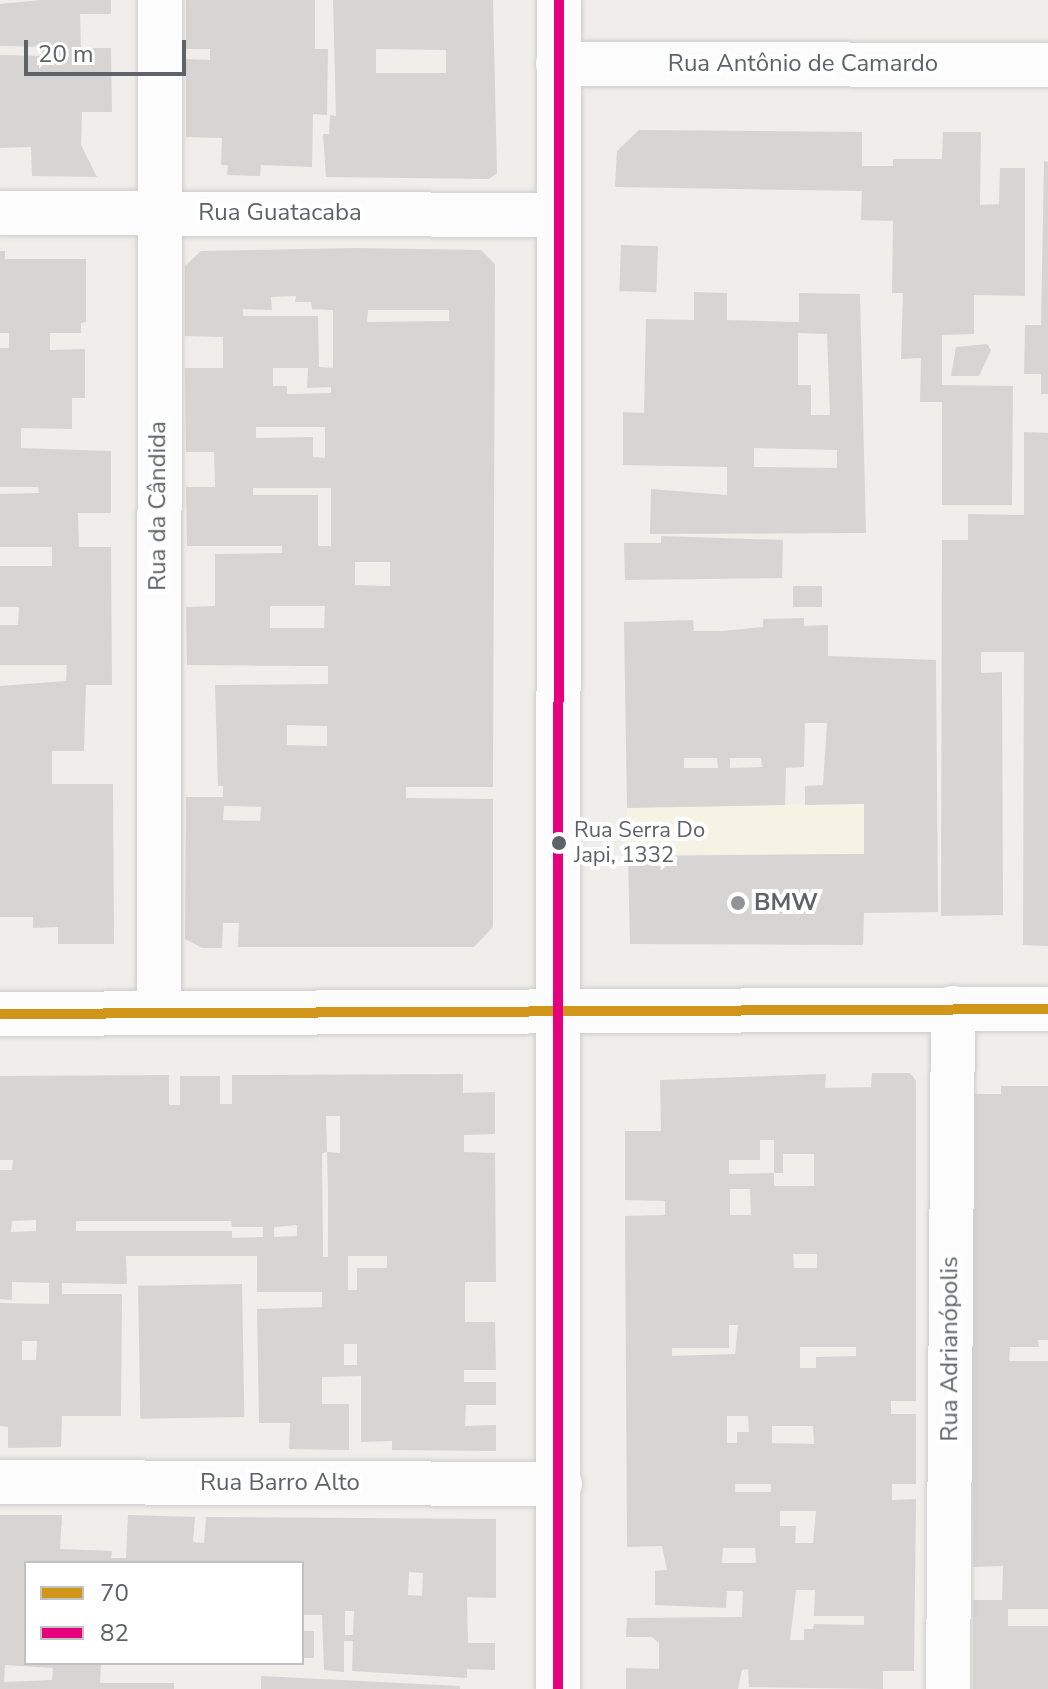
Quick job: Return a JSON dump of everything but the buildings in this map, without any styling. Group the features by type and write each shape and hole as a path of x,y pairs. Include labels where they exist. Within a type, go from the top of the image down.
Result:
{"street":[{"name":"Rua da Cândida","path":"159,1012 157,212 160,0"},
{"path":"558,1689 559,0"},
{"name":"Rua Antônio de Camardo","path":"558,64 1048,65"},
{"name":"Rua Guatacaba","path":"0,213 559,215"},
{"path":"0,1014 560,1008 1048,1009"},
{"name":"Rua Adrianópolis","path":"948,1689 953,1008"},
{"name":"Rua Barro Alto","path":"0,1482 560,1484"}],"shaded area":[{"path":"627,804 864,804 864,854 627,854"}],"transit line":[{"name":"82","path":"558,1689 559,0"},
{"name":"70","path":"0,1014 1048,1009"}],"place":[{"name":"Rua Serra Do Japi, 1332","path":"559,843"},
{"name":"BMW","path":"738,903"}]}
